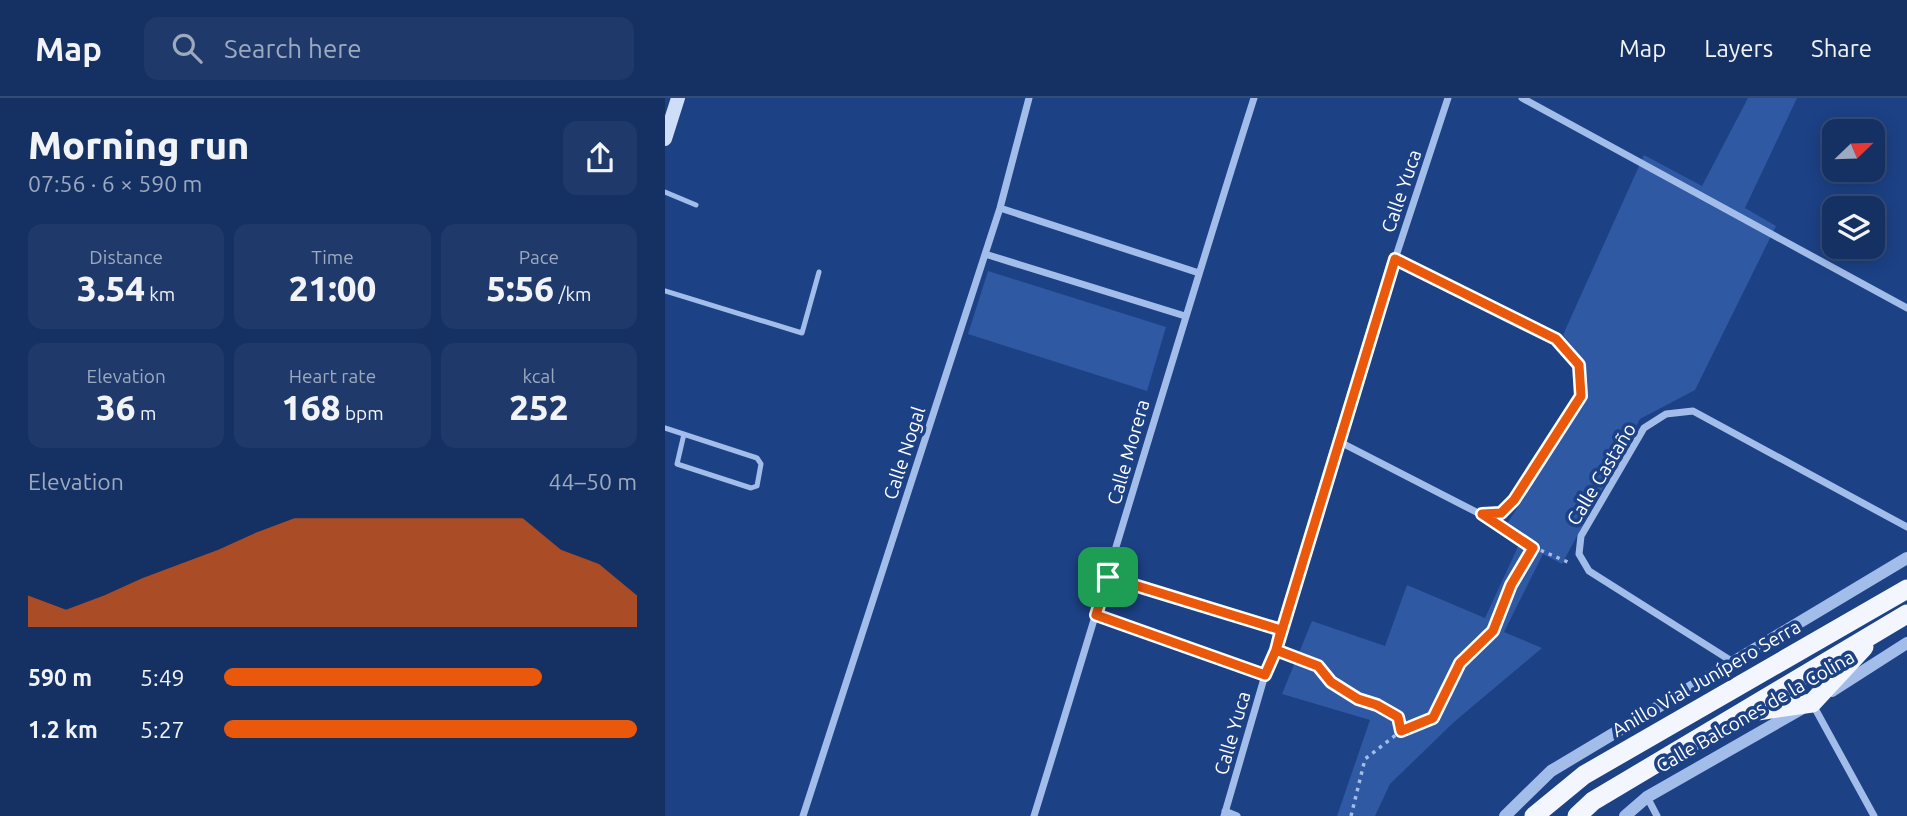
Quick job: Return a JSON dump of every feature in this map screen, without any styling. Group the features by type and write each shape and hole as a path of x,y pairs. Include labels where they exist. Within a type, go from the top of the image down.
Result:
{"highway":[{"name":"Anillo Vial Junípero Serra","path":"1534,816 1584,775 1907,589"},
{"path":"1577,816 1593,801 1907,614"},
{"path":"1740,713 1812,703 1878,631"}],"main road":[{"path":"665,139 678,98"}],"street":[{"name":"Calle Nogal","path":"803,816 1000,208 1030,98"},
{"name":"Calle Morera","path":"1034,816 1185,316 1254,98"},
{"name":"Calle Yuca","path":"1225,813 1265,675 1276,650 1395,259 1448,98"},
{"path":"1522,98 1907,308"},
{"path":"1000,208 1199,273"},
{"path":"985,254 1185,316"},
{"path":"1340,442 1482,514 1501,513 1514,500 1581,396 1579,365 1556,339 1395,259"},
{"name":"Calle Castaño","path":"1589,571 1579,554 1581,536 1644,428 1666,414 1693,411 1907,527"},
{"path":"1505,816 1551,771 1907,558"},
{"path":"1589,571 1734,663"},
{"path":"1108,577 1281,630"},
{"path":"1096,615 1265,675"},
{"name":"Calle Balcones de la Colina","path":"1625,816 1647,797 1812,703 1907,643"},
{"path":"1812,703 1874,816"},
{"path":"1647,797 1657,816"},
{"path":"1225,813 1237,816"}],"lane":[{"path":"665,192 696,205"},
{"path":"665,291 802,334 819,272"},
{"path":"665,428 684,434 757,458 761,464 757,486 751,488 677,464 684,434"}],"path":[{"path":"1482,514 1533,548 1589,571"},
{"path":"1351,816 1365,759 1401,731 1433,718 1460,663 1493,631 1511,585 1533,548"},
{"path":"1276,650 1318,666 1331,682 1358,699 1377,705 1398,717 1401,731"}],"shaded area":[{"path":"1748,98 1797,98 1745,208 1776,226 1695,390 1640,419 1562,564 1543,554 1504,632 1542,648 1454,722 1390,784 1375,816 1337,816 1370,720 1282,694 1312,621 1385,646 1407,585 1485,618 1521,540 1504,528 1583,396 1583,360 1563,335 1644,155 1702,186"},
{"path":"988,271 1166,327 1147,391 968,334"}],"route":[{"path":"1108,577 1096,615 1265,675 1276,650 1395,259 1556,339 1579,365 1581,396 1514,500 1501,513 1482,514 1533,548 1511,585 1493,631 1460,663 1433,718 1401,731 1398,717 1377,705 1358,699 1331,682 1318,666 1276,650 1281,630 1108,577"}]}
